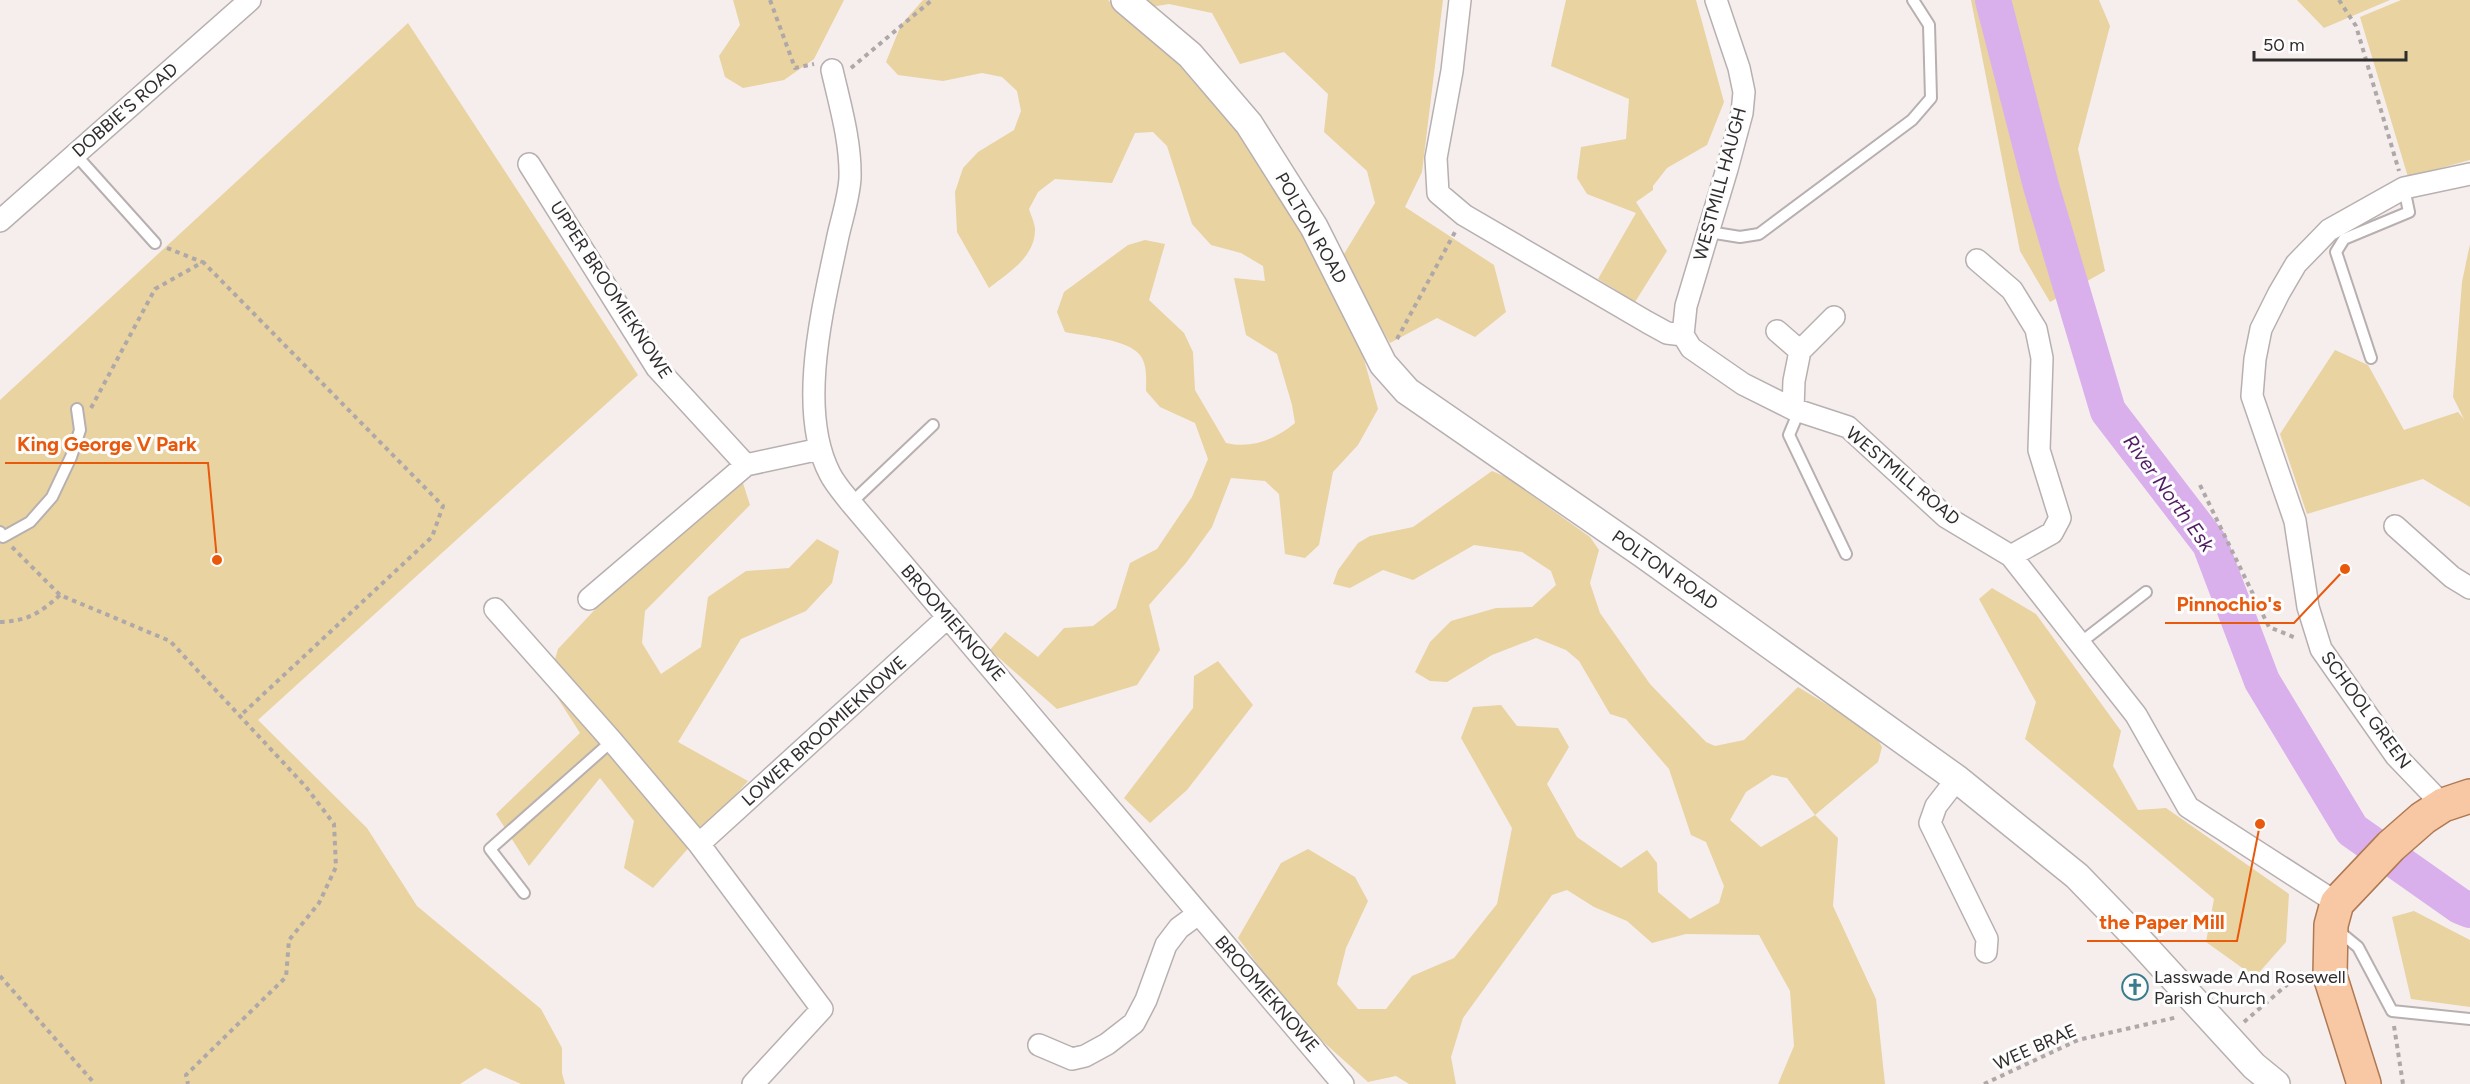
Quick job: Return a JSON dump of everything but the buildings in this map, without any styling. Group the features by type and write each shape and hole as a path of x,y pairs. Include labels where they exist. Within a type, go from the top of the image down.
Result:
{"main road":[{"path":"2364,1084 2330,976 2339,914 2445,806"}],"street":[{"name":"DOBBIE'S ROAD","path":"0,221 250,0"},
{"name":"POLTON ROAD","path":"1125,0 1190,55 1249,124 1314,227 1383,364 1407,391 1643,554 1957,779 2077,876 2254,1066 2276,1084"},
{"name":"WESTMILL ROAD","path":"1460,0 1452,71 1436,158 1438,193 1464,215 1667,333 1683,335 1691,348 1743,384 1796,410 1848,427 1946,517 2012,556 2136,715 2188,807 2339,914"},
{"name":"WESTMILL HAUGH","path":"1683,335 1686,306 1742,113 1744,92 1739,68 1716,0"},
{"name":"BROOMIEKNOWE","path":"833,76 847,137 850,179 817,340 815,411 820,449 829,472 851,503 1343,1084"},
{"name":"UPPER BROOMIEKNOWE","path":"529,164 657,368 746,465"},
{"path":"2404,188 2470,174"},
{"name":"SCHOOL GREEN","path":"2404,188 2329,230 2296,264 2278,293 2261,329 2254,359 2252,396 2295,521 2308,607 2321,649 2396,756 2445,806"},
{"path":"1977,260 2012,290 2036,330 2042,358 2039,450 2060,518 2052,533 2012,556"},
{"path":"1796,410 1794,381 1800,351 1833,317"},
{"path":"1777,331 1800,351"},
{"path":"589,599 746,465 820,449"},
{"path":"2395,526 2452,577 2470,588"},
{"path":"495,609 612,741 699,844 822,1009 753,1084"},
{"name":"LOWER BROOMIEKNOWE","path":"699,844 948,617"},
{"path":"1957,779 1936,806 1930,823 1987,939 1986,952"},
{"path":"1039,1045 1072,1059 1085,1056 1107,1044 1134,1023 1146,1000 1166,945 1179,928 1198,914"}],"lane":[{"path":"1709,232 1740,237 1759,234 1912,120 1931,98 1929,24 1913,0"},
{"path":"75,154 155,243"},
{"path":"2371,358 2337,252 2344,239 2409,212 2404,188"},
{"path":"1,535 30,522 52,497 71,458 80,430 77,409"},
{"path":"1796,410 1789,435 1846,554"},
{"path":"851,503 933,425"},
{"path":"2080,643 2146,592"},
{"path":"524,893 490,849 612,741"},
{"path":"2339,914 2392,1011 2470,1019"}],"path":[{"path":"770,0 795,68 824,62 833,76 932,0"},
{"path":"2339,0 2356,26 2404,188"},
{"path":"1383,364 1464,215"},
{"path":"155,243 203,262 443,506 432,537 240,716"},
{"path":"80,430 155,289 203,262"},
{"path":"2200,485 2269,627 2321,649"},
{"path":"1,535 60,595 170,641 306,787 334,824 336,867 319,903 289,940 286,977 186,1075 188,1084"},
{"path":"0,622 16,621 41,613 60,595"},
{"path":"2227,1037 2339,914"},
{"path":"0,976 95,1084"},
{"name":"WEE BRAE","path":"1984,1084 2078,1040 2203,1011"},
{"path":"2392,1011 2403,1084"}],"shaded area":[{"path":"733,0 844,0 814,59 784,80 743,88 725,77 719,56 740,25"},
{"path":"923,0 1108,0 1173,58 1255,153 1304,233 1363,356 1378,409 1358,445 1333,472 1319,545 1305,558 1285,554 1279,494 1265,481 1231,478 1212,527 1186,563 1149,605 1160,650 1137,685 1057,709 990,650 1005,632 1038,657 1064,628 1093,626 1116,608 1130,563 1157,549 1192,497 1208,459 1195,423 1160,407 1146,391 1145,365 1137,352 1113,341 1065,332 1057,312 1064,292 1128,245 1145,240 1165,244 1149,300 1184,333 1193,352 1195,390 1226,443 1254,444 1279,434 1295,423 1292,405 1277,354 1246,335 1234,278 1265,281 1263,266 1241,253 1211,245 1192,224 1167,146 1153,132 1135,133 1112,183 1055,179 1038,192 1029,209 1035,228 1031,248 1020,263 989,288 957,232 955,192 963,168 978,152 1014,130 1021,111 1017,91 1002,77 982,73 943,81 898,75 886,62 901,25"},
{"path":"1140,0 1443,0 1422,172 1405,207 1494,265 1506,312 1475,337 1437,318 1390,343 1341,259 1375,203 1367,171 1324,132 1328,94 1284,52 1240,64 1212,13 1169,4 1151,7"},
{"path":"1566,0 1696,0 1724,102 1707,145 1667,168 1653,186 1653,190 1636,202 1667,251 1635,302 1598,279 1636,213 1587,194 1577,178 1581,147 1626,139 1629,99 1551,66"},
{"path":"1971,0 2099,0 2110,26 2078,149 2105,271 2050,302 2020,251"},
{"path":"2297,0 2390,0 2324,28"},
{"path":"2401,0 2470,0 2470,160 2408,177 2360,17"},
{"path":"408,23 638,375 258,720 367,828 417,906 541,1009 562,1048 562,1073 565,1084 521,1084 485,1068 460,1084 0,1084 0,400"},
{"path":"2470,244 2470,507 2423,479 2307,514 2280,434 2335,350 2368,365 2404,430 2458,412 2464,419 2453,397 2462,282"},
{"path":"1492,471 1506,477 1590,537 1599,550 1590,583 1600,613 1650,684 1706,742 1715,746 1744,740 1798,687 1874,733 1882,747 1878,762 1815,815 1838,838 1833,906 1876,999 1885,1084 1778,1084 1794,1046 1790,991 1759,935 1686,934 1652,943 1627,921 1594,907 1567,890 1552,895 1463,1018 1451,1057 1456,1084 1409,1084 1396,1076 1368,1082 1299,1020 1238,938 1281,863 1308,849 1355,877 1368,901 1346,948 1337,984 1358,1009 1386,1009 1412,976 1454,958 1497,904 1512,828 1461,738 1473,707 1501,705 1517,726 1558,728 1569,747 1547,784 1577,837 1621,868 1647,850 1657,863 1658,892 1690,919 1719,903 1724,886 1706,842 1691,835 1669,769 1626,719 1610,714 1579,661 1566,650 1536,638 1492,655 1447,682 1430,681 1415,672 1430,642 1451,621 1496,608 1532,607 1556,585 1551,571 1522,552 1474,545 1413,580 1383,570 1350,588 1333,584 1338,570 1358,543 1370,536 1413,527","holes":["1772,775 1787,778 1815,815 1761,847 1730,820 1746,792"]},
{"path":"718,478 743,483 750,505 645,611 642,643 661,674 701,647 708,597 746,571 789,568 817,539 839,551 832,583 806,611 741,639 678,742 748,781 653,888 624,868 634,821 600,778 529,866 496,814 580,733 548,683 558,649"},
{"path":"1992,588 2036,614 2121,731 2113,766 2138,810 2166,808 2289,894 2286,942 2255,977 2206,942 2214,899 2025,739 2036,702 1979,599"},
{"path":"1218,661 1253,705 1187,790 1150,823 1124,798 1193,708 1194,676"},
{"path":"2414,911 2470,940 2470,1007 2411,999 2392,917"}],"waterway":[{"name":"River North Esk","path":"1993,0 2041,186 2108,411 2210,544 2262,681 2352,830 2460,906 2470,910"}],"place":[{"name":"King George V Park","path":"217,560"},
{"name":"Pinnochio's","path":"2345,569"},
{"name":"the Paper Mill","path":"2260,824"},
{"name":"Lasswade And Rosewell Parish Church","path":"2135,987"}]}
